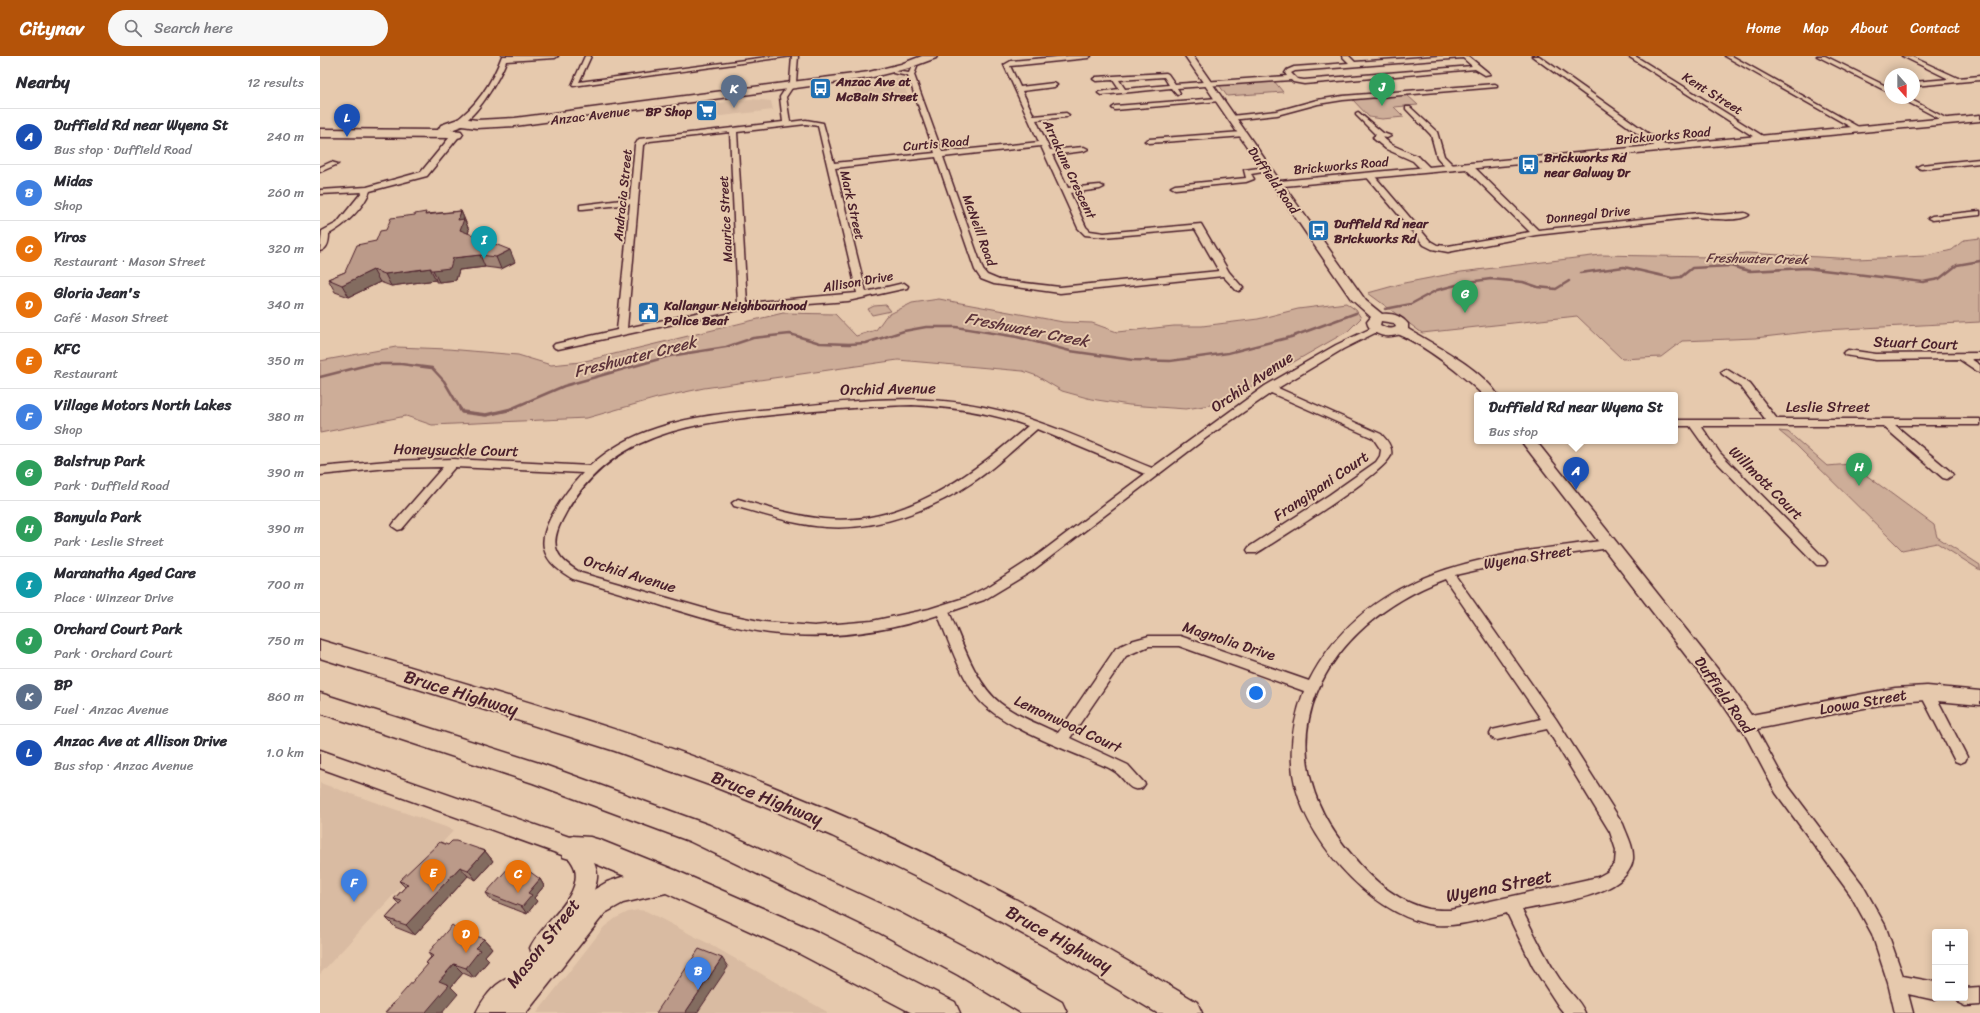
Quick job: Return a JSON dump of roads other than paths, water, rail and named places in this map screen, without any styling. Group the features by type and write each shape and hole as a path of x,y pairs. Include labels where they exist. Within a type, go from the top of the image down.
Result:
{"highway":[{"name":"Anzac Avenue","path":"474,125 757,94 878,73 909,65 932,56"},
{"name":"Anzac Avenue","path":"474,125 514,122 864,79 895,72 912,71 941,56"},
{"path":"757,94 774,97 785,103"},
{"path":"320,133 451,129 474,125"},
{"path":"320,128 409,130 451,129"},
{"name":"Bruce Highway","path":"320,649 626,744 724,779 794,808 884,848 1036,925 1109,966 1186,1013"},
{"path":"320,704 539,774 699,833 890,923 969,965 1051,1013"},
{"path":"573,848 590,849 667,880 809,943 944,1013"},
{"path":"506,1013 595,904 617,891 638,886 648,886 667,880"}],"main road":[{"path":"320,759 573,848"}],"street":[{"path":"320,192 367,189 424,174 451,129 474,109 491,87 505,58 555,56"},
{"path":"588,56 575,85 711,63 789,56"},
{"path":"787,124 783,97 793,82 795,56"},
{"name":"Arrakune Crescent","path":"1088,56 1011,63 1007,65 1033,118 1047,153 1082,228 1088,233 1104,235 1198,226 1226,274 1239,288"},
{"name":"Duffield Road","path":"1189,56 1218,100 1358,300 1378,323"},
{"path":"1477,68 1304,82 1295,81 1291,78 1288,72 1294,69 1464,56 1477,66 1477,68 1487,74"},
{"path":"1535,56 1663,148"},
{"name":"Kent Street","path":"1631,56 1762,138"},
{"path":"1728,56 1858,129"},
{"path":"1820,56 1882,87"},
{"path":"1905,56 1958,80"},
{"path":"1346,57 1354,64"},
{"path":"1161,68 1177,93"},
{"name":"McNeill Road","path":"912,71 979,270 984,277 990,280 1060,290 1226,274"},
{"path":"1096,79 1166,75"},
{"path":"1115,78 1123,91"},
{"path":"1101,93 1173,86 1291,78"},
{"path":"1920,83 1980,78"},
{"path":"1018,89 1054,85"},
{"path":"1231,118 1277,113 1317,102 1343,98 1495,86"},
{"path":"1115,108 1218,100"},
{"path":"1915,104 1948,121"},
{"path":"1408,108 1434,134 1441,157 1451,168"},
{"path":"474,109 474,125"},
{"path":"1358,114 1381,135 1378,136 1378,138 1389,147 1411,157 1424,170"},
{"path":"1033,118 1066,115"},
{"name":"Brickworks Road","path":"1272,176 1369,175 1980,118"},
{"name":"Andracia Street","path":"622,332 639,144 642,141 787,124 817,122"},
{"name":"Mark Street","path":"817,122 823,127 862,295"},
{"name":"Maurice Street","path":"733,130 743,306"},
{"path":"1155,151 1148,139 1242,134"},
{"name":"Curtis Road","path":"831,166 1043,144"},
{"path":"1047,153 1084,149"},
{"path":"1922,167 1980,161"},
{"path":"320,170 334,164"},
{"path":"1468,166 1536,233"},
{"path":"1169,178 1177,190 1250,178 1247,172 1272,176"},
{"name":"Donnegal Drive","path":"1369,175 1427,243 1435,247 1448,249 1536,233 1698,215 1717,217 1746,215"},
{"path":"1064,190 1100,187"},
{"path":"320,248 325,242 323,233 340,226 367,189"},
{"path":"583,207 633,201"},
{"path":"1932,218 1980,213"},
{"name":"Allison Drive","path":"558,346 743,306 836,300 904,286"},
{"path":"1378,323 1388,332 1400,330 1460,366 1477,380 1488,392"},
{"name":"Orchid Avenue","path":"1153,473 1005,414 983,409 940,403 861,403 711,418 675,425 645,436 620,448 591,470 557,517 550,531 549,544 552,556 562,568 577,576 734,622 788,630 829,630 883,624 942,610 978,598 1016,575 1054,549 1232,413 1316,358 1378,323"},
{"name":"Stuart Court","path":"1848,353 1876,357 1961,356 1980,370"},
{"path":"1961,356 1980,356"},
{"path":"1726,372 1746,386 1773,422"},
{"name":"Frangipani Court","path":"1253,550 1333,498 1380,464 1386,457 1387,450 1377,436 1269,388"},
{"path":"1885,422 1947,475"},
{"name":"Leslie Street","path":"1678,423 1980,422"},
{"name":"Willmott Court","path":"1693,423 1716,455 1821,562"},
{"path":"738,503 806,521 826,523 870,521 889,517 911,510 979,473 1035,425"},
{"name":"Duffield Road","path":"1530,444 1736,706 1781,788 1856,889 1879,932 1898,982 1904,1013"},
{"path":"398,526 453,462"},
{"name":"Honeysuckle Court","path":"320,471 396,463 453,462 591,470"},
{"name":"Wyena Street","path":"1448,572 1551,723 1617,829 1623,844 1624,858 1621,871 1608,881 1592,887 1450,918 1428,917 1403,909 1386,898 1357,874 1336,850 1321,826 1309,800 1301,775 1299,754 1306,705 1312,688 1320,672 1341,640 1366,617 1403,592 1448,572 1517,557 1609,544"},
{"name":"Lemonwood Court","path":"942,610 972,678 981,693 995,707 1010,718 1123,769 1137,784"},
{"name":"Magnolia Drive","path":"1061,740 1122,652 1134,644 1150,639 1180,641 1312,688"},
{"path":"1927,693 1960,757"},
{"name":"Loowa Street","path":"1746,723 1896,695 1927,693 1980,698"},
{"path":"1497,734 1551,723"},
{"name":"Mason Street","path":"488,1013 578,901 584,890 587,875 585,866 573,848"},
{"path":"1511,905 1550,983 1562,1000 1576,1013"},
{"path":"1898,982 1932,990"},
{"path":"1968,997 1980,996"}],"waterway":[{"name":"Freshwater Creek","path":"1580,273 1624,267 1672,278 1681,277 1692,268 1730,266 1750,271 1806,268 1923,282 1939,279 1957,265 1980,261"},
{"name":"Freshwater Creek","path":"1385,309 1411,304 1437,290 1468,282 1491,279 1523,282 1538,287 1556,289 1569,281"},
{"name":"Freshwater Creek","path":"508,410 564,386 670,356 726,347 753,338 790,334 820,343 849,344 866,343 904,331 926,327 956,327 1017,337 1070,351 1133,360 1170,361 1228,353 1291,337 1356,313"},
{"name":"Freshwater Creek","path":"320,377 371,364 401,364 432,368 444,381 461,410"},
{"name":"Freshwater Creek","path":"460,409 462,412 486,415 508,410"}],"place":[{"name":"Anzac Ave at McBain Street","path":"821,88"},
{"name":"Orchard Court Park","path":"1382,106"},
{"name":"BP","path":"734,108"},
{"name":"BP Shop","path":"707,111"},
{"name":"Anzac Ave at Allison Drive","path":"347,137"},
{"name":"Brickworks Rd near Galway Dr","path":"1528,164"},
{"name":"Duffield Rd near Brickworks Rd","path":"1319,230"},
{"name":"Maranatha Aged Care","path":"484,259"},
{"name":"Kallangur Neighbourhood Police Beat","path":"649,312"},
{"name":"Balstrup Park","path":"1465,313"},
{"name":"Banyula Park","path":"1859,486"},
{"name":"Duffield Rd near Wyena St","path":"1576,490"},
{"name":"KFC","path":"433,892"},
{"name":"Yiros","path":"518,893"},
{"name":"Village Motors North Lakes","path":"354,902"},
{"name":"Gloria Jean's","path":"466,953"},
{"name":"Midas","path":"698,990"}]}
